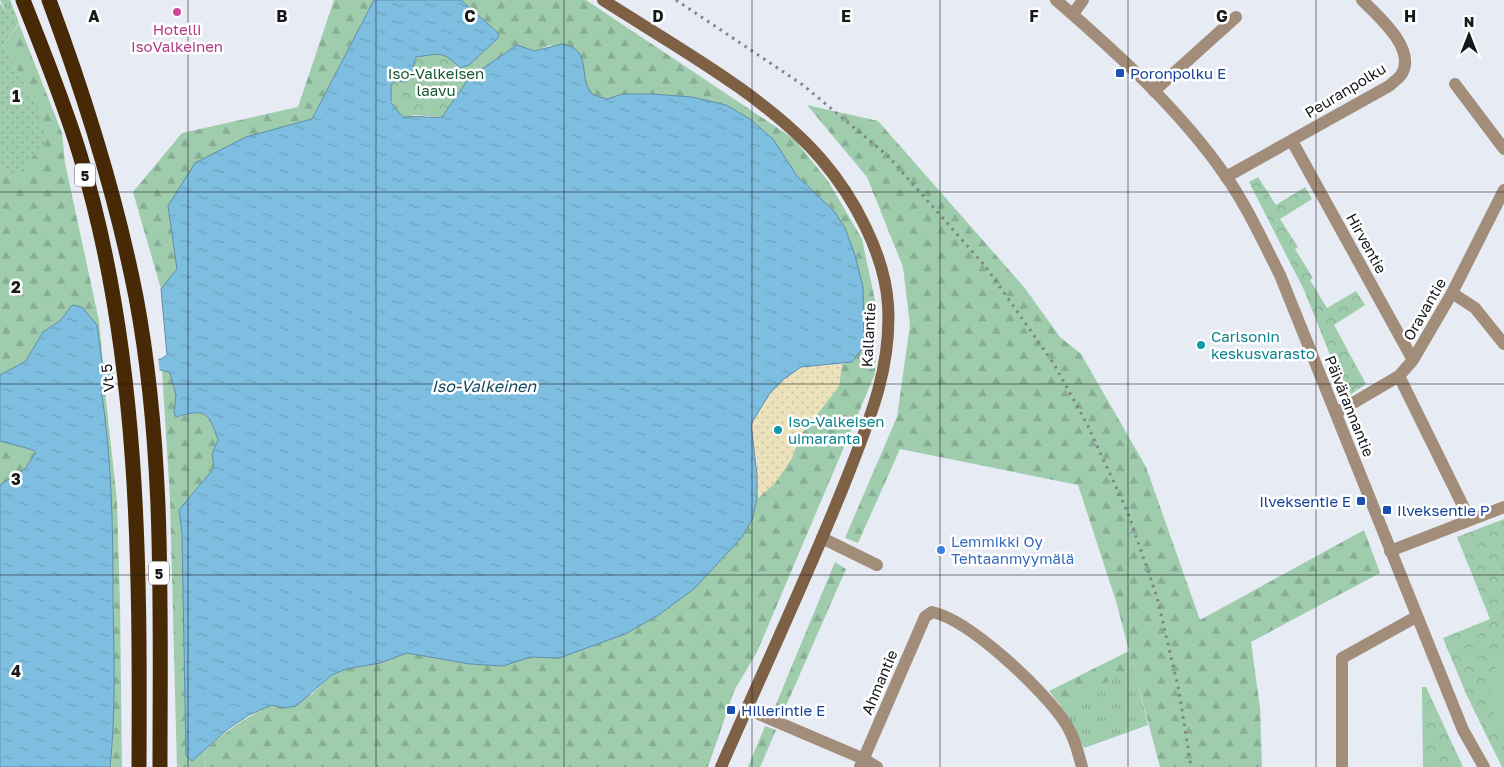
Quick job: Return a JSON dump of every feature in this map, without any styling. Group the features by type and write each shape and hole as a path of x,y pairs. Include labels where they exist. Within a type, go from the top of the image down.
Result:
{"highway":[{"name":"Vt 5","path":"23,0 81,155 102,246 122,357 136,532 139,620 139,767"},
{"name":"5","path":"49,0 79,82 103,158 120,221 136,299 144,354 157,502 160,767"}],"main road":[{"name":"Kallantie","path":"603,0 737,88 791,129 822,160 866,226 882,275 888,305 886,347 879,395 822,538 721,767"}],"street":[{"name":"Päivärannantie","path":"1056,0 1154,91 1196,135 1226,177 1280,275 1416,617 1463,730 1484,767"},
{"path":"1073,14 1083,0"},
{"name":"Peuranpolku","path":"1226,177 1389,86 1400,76 1405,66 1404,53 1389,28 1362,0"},
{"path":"1154,91 1236,16"},
{"path":"1455,84 1504,149"},
{"name":"Hirventie","path":"1292,141 1413,360"},
{"name":"Oravantie","path":"1336,413 1399,376 1413,360 1452,293 1504,190"},
{"path":"1452,293 1475,308 1504,344"},
{"path":"1399,376 1470,520"},
{"path":"1390,551 1504,507"},
{"path":"822,538 877,565"},
{"name":"Ahmantie","path":"862,763 925,617 932,612 963,628 995,651 1036,686 1066,724 1082,767"},
{"path":"1342,767 1342,658 1416,617"},
{"path":"747,709 862,763 877,767"}],"green space":[{"path":"0,0 10,0 13,7 11,11 6,11"},
{"path":"334,0 374,0 312,119 292,126 168,206 177,269 161,289 133,192 182,133 298,107"},
{"path":"461,0 586,0 794,139 828,181 862,239 876,305 875,374 757,652 734,691 708,767 206,767 204,751 237,725 272,705 283,708 312,694 332,675 346,669 380,663 407,653 470,664 503,666 530,657 559,658 625,634 657,616 694,589 742,537 752,520 757,499 775,483 792,458 800,436 839,386 842,364 852,362 864,346 845,228 834,211 797,176 773,139 750,119 726,105 692,97 622,94 607,99 600,97 592,94 586,84 583,63 551,45 534,51 517,45 469,78 460,68 469,65 499,37 497,32"},
{"path":"0,3 6,11 11,11 13,7 19,23 3,45 35,102 47,139 16,177 0,165"},
{"path":"19,24 62,133 65,163 99,321 103,363 72,305 61,320 43,332 26,361 0,375 0,165 16,177 35,102 3,45"},
{"name":"Iso-Valkeisen laavu","path":"438,53 447,55 469,78 442,117 413,115 404,119 392,104 390,95 391,85 396,81 404,82 410,79 416,57"},
{"path":"807,105 878,121 1024,287 1060,337 1081,354 1146,467 1200,620 1364,530 1380,573 1251,642 1260,708 1262,767 1160,767 1134,669 1060,705 1049,691 1129,651 1116,601 1078,485 900,449 858,543 845,538 897,417 910,325 903,267 867,177"},
{"path":"1258,177 1276,205 1305,187 1312,199 1280,219 1298,247 1295,249 1313,278 1310,280 1327,308 1356,291 1365,305 1334,325 1366,384 1347,397 1304,290 1249,182"},
{"path":"162,370 170,373 176,395 176,417 201,412 205,414 214,427 218,440 212,454 214,468 179,511 182,534 186,756 192,761 192,767 177,767 170,499"},
{"path":"104,382 117,501 122,767 110,767 114,641 112,517 101,389"},
{"path":"0,441 36,452 25,469 0,485"},
{"path":"1504,519 1504,767 1502,767 1467,696 1443,638 1490,619 1457,537"},
{"path":"835,562 846,569 782,715 774,709"},
{"path":"1504,655 1504,734 1494,715 1490,694 1493,674"},
{"path":"1134,668 1148,725 1084,748 1060,705"},
{"path":"1422,687 1426,687 1463,767 1423,767"},
{"path":"765,726 776,730 760,767 748,767"},
{"path":"204,751 206,767 192,767 192,761"}],"sand":[{"name":"Iso-Valkeisen uimaranta","path":"842,364 839,386 800,436 792,458 775,483 757,499 757,458 751,436 751,424 770,393 784,379 801,367"}],"water":[{"name":"Iso-Valkeinen","path":"374,0 461,0 497,32 499,37 469,65 460,68 449,58 440,55 416,57 410,79 404,82 396,81 391,85 391,103 404,118 414,116 442,117 469,78 517,45 534,51 562,44 573,47 580,54 586,84 592,94 607,99 622,94 692,97 726,105 750,119 773,139 797,176 834,211 845,228 855,255 863,287 864,346 852,362 801,367 784,379 770,393 751,424 757,475 757,499 752,520 742,537 694,589 657,616 625,634 559,658 530,657 503,666 470,664 407,653 380,663 346,669 332,675 296,706 283,708 272,705 249,715 228,729 192,761 186,756 182,534 179,510 214,468 212,454 218,440 208,417 204,414 194,413 176,417 174,413 176,395 170,373 162,370 111,377 104,382 101,389 108,442 112,520 114,683 110,767 0,767 0,485 25,469 36,452 0,441 0,375 26,361 43,332 61,320 72,305 82,307 97,325 102,363 110,365 161,359 167,355 161,289 177,269 168,206 195,163 246,137 312,119"}],"pier":[{"path":"158,357 160,373 114,379 112,362"}],"railway":[{"path":"676,0 803,85 888,156 986,267 1054,364 1087,424 1128,513 1157,597 1179,691 1191,767"}],"place":[{"name":"Hotelli IsoValkeinen","path":"177,12"},
{"name":"Poronpolku E","path":"1120,73"},
{"name":"Carlsonin keskusvarasto","path":"1201,345"},
{"name":"Iso-Valkeisen uimaranta","path":"778,430"},
{"name":"Ilveksentie E","path":"1361,501"},
{"name":"Ilveksentie P","path":"1387,510"},
{"name":"Lemmikki Oy Tehtaanmyymälä","path":"941,550"},
{"name":"Hillerintie E","path":"731,710"}]}
